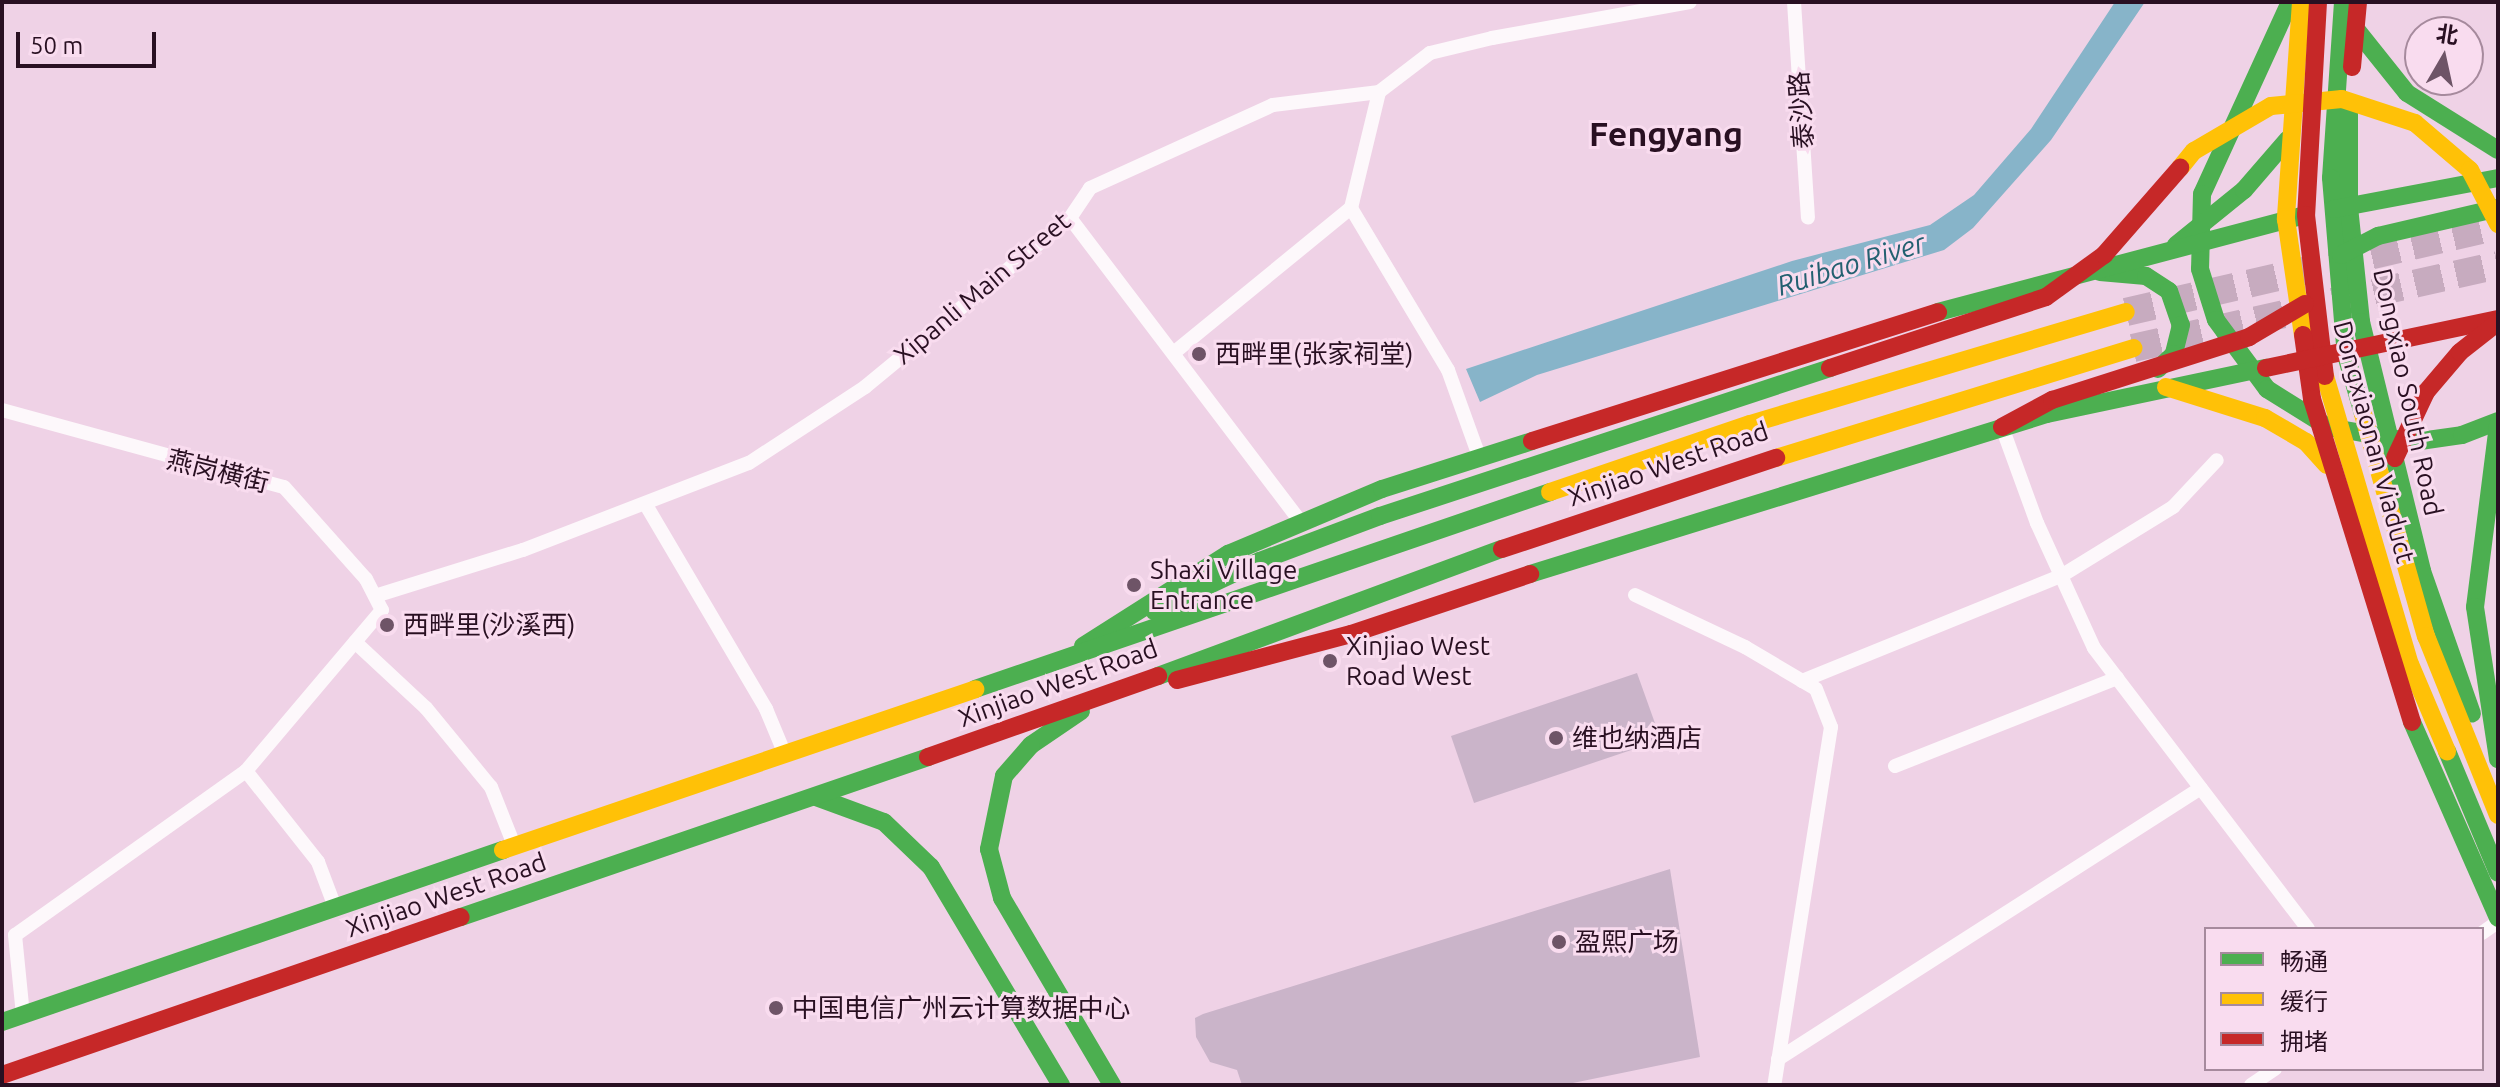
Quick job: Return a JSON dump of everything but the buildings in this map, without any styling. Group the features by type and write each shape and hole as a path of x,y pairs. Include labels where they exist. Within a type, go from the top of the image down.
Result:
{"main road":[{"path":"2290,2 2202,194 2200,269 2216,320 2267,389 2328,427 2413,442 2441,440 2498,423 2475,607 2498,759"},
{"path":"2301,2 2288,139 2286,219 2295,313 2304,358 2334,473 2402,700 2498,920"},
{"name":"Dongxiaonan Viaduct","path":"2318,2 2306,215 2323,367 2410,664 2498,873"},
{"name":"Dongxiaonan Viaduct","path":"2343,2 2331,178 2346,355 2426,636 2498,815"},
{"name":"Dongxiao South Road","path":"2358,2 2349,207 2366,347 2393,464 2437,616 2498,779"},
{"path":"2355,28 2407,93 2498,150"},
{"path":"1075,652 1210,582 1380,516 2046,297 2104,255 2194,151 2271,106 2342,99 2415,123 2470,170 2498,224"},
{"path":"2176,245 2244,190 2288,139"},
{"path":"1075,652 1178,582 1300,521 1479,456 2073,272 2286,219 2498,178"},
{"path":"2162,378 2295,313 2320,284 2349,207"},
{"path":"2304,358 2322,293 2338,258 2352,247 2498,208"},
{"path":"2073,272 2146,276 2169,291 2181,325 2174,354 2162,378"},
{"name":"Xinjiao West Road","path":"2,1022 1075,652 1750,424 2126,312"},
{"path":"1112,1085 1002,898 989,849 1004,776 1031,745 1102,697 1313,646 2002,427 2052,400 2162,378 2366,347 2498,320"},
{"path":"2334,473 2340,462 2364,454 2393,464 2426,392 2460,352 2498,320"},
{"name":"Xinjiao West Road","path":"2,1075 1102,697 1622,505 2133,348"},
{"path":"2162,378 2265,418 2306,442 2334,473"},
{"path":"816,797 884,822 931,867 1061,1085"}],"street":[{"path":"1176,351 1351,208 1379,92 1430,53 1690,2"},
{"name":"泰沙路","path":"1794,2 1808,218"},
{"name":"Xipanli Main Street","path":"379,603 646,505 749,463 865,387 1070,218 1090,188 1273,105 1379,92"},
{"path":"1351,208 1448,370 1479,456"},
{"path":"1070,218 1176,351 1300,521"},
{"name":"燕岗横街","path":"2,410 284,487 379,603"},
{"path":"2002,427 2061,576 2094,648 2306,927"},
{"path":"1802,681 2061,576 2173,507 2217,460"},
{"path":"646,505 766,709 784,752"},
{"path":"1635,595 1816,689 1831,727 1774,1085"},
{"path":"23,1015 15,935 246,771 355,642 379,603"},
{"path":"355,642 426,708 491,787 514,845"},
{"path":"1895,766 2117,678"},
{"path":"246,771 318,862 335,907"},
{"path":"1778,1059 2201,788"},
{"path":"2251,1085 2272,1071"}],"water":[{"name":"Ruibao River","path":"2115,2 2145,2 2051,140 1973,228 1944,250 1537,375 1480,402 1466,369 1792,261 1930,225 1974,195 2031,129"}],"tunnel":[{"path":"2126,312 2498,226"},
{"path":"2333,302 2498,265"},
{"path":"2133,348 2288,313"}],"traffic: fast":[{"path":"2290,2 2202,194 2200,269 2216,320 2267,389 2328,427 2413,442 2462,435 2498,421"},
{"path":"2343,2 2331,178 2346,355 2363,414"},
{"path":"2355,28 2407,93 2498,150"},
{"path":"2349,103 2349,207 2361,322 2422,571 2472,714"},
{"path":"2176,245 2244,190 2288,139"},
{"path":"2334,209 2498,178"},
{"path":"2341,255 2378,236 2498,208"},
{"path":"1938,312 2301,216"},
{"path":"2100,272 2146,276 2169,291 2181,325 2174,354 2158,369"},
{"path":"1154,611 1260,561 1380,516 1830,368"},
{"path":"1530,574 2047,414 2266,368"},
{"path":"2498,425 2475,607 2498,759"},
{"path":"1083,646 1228,554 1382,489 1532,441"},
{"path":"975,689 1550,492"},
{"path":"1158,676 1502,549"},
{"path":"1081,711 1031,745 1004,776 989,849 1002,898 1112,1085"},
{"path":"2412,722 2498,918"},
{"path":"2447,751 2498,873"},
{"path":"461,917 928,757"},
{"path":"816,797 884,822 931,867 1061,1085"},
{"path":"2,1022 503,850"}],"traffic: slow":[{"path":"2301,2 2286,219 2303,335"},
{"path":"2180,168 2194,151 2271,106 2342,99 2415,123 2470,170 2498,224"},
{"path":"1550,492 1750,424 2126,312"},
{"path":"1776,458 2133,348"},
{"path":"2325,376 2410,664 2447,751"},
{"path":"2166,387 2265,418 2306,442 2327,465"},
{"path":"2363,414 2426,636 2498,815"},
{"path":"503,850 975,689"}],"traffic: jam":[{"path":"2318,2 2306,215 2325,376"},
{"path":"2352,67 2358,2"},
{"path":"1830,368 2046,297 2104,255 2180,168"},
{"path":"2002,427 2052,400 2249,337 2305,304"},
{"path":"1532,441 1938,312"},
{"path":"2266,368 2498,319"},
{"path":"2395,458 2426,392 2460,352 2498,322"},
{"path":"2303,335 2312,399 2412,722"},
{"path":"1502,549 1776,458"},
{"path":"1177,680 1351,634 1530,574"},
{"path":"928,757 1158,676"},
{"path":"2,1075 461,917"}],"place":[{"name":"西畔里(张家祠堂)","path":"1199,354"},
{"name":"Shaxi Village Entrance","path":"1134,585"},
{"name":"西畔里(沙溪西)","path":"387,625"},
{"name":"Xinjiao West Road West","path":"1330,661"},
{"name":"维也纳酒店","path":"1556,738"},
{"name":"盈熙广场","path":"1559,942"},
{"name":"中国电信广州云计算数据中心","path":"776,1008"}],"district":[{"name":"Fengyang","path":"1666,134"}]}
